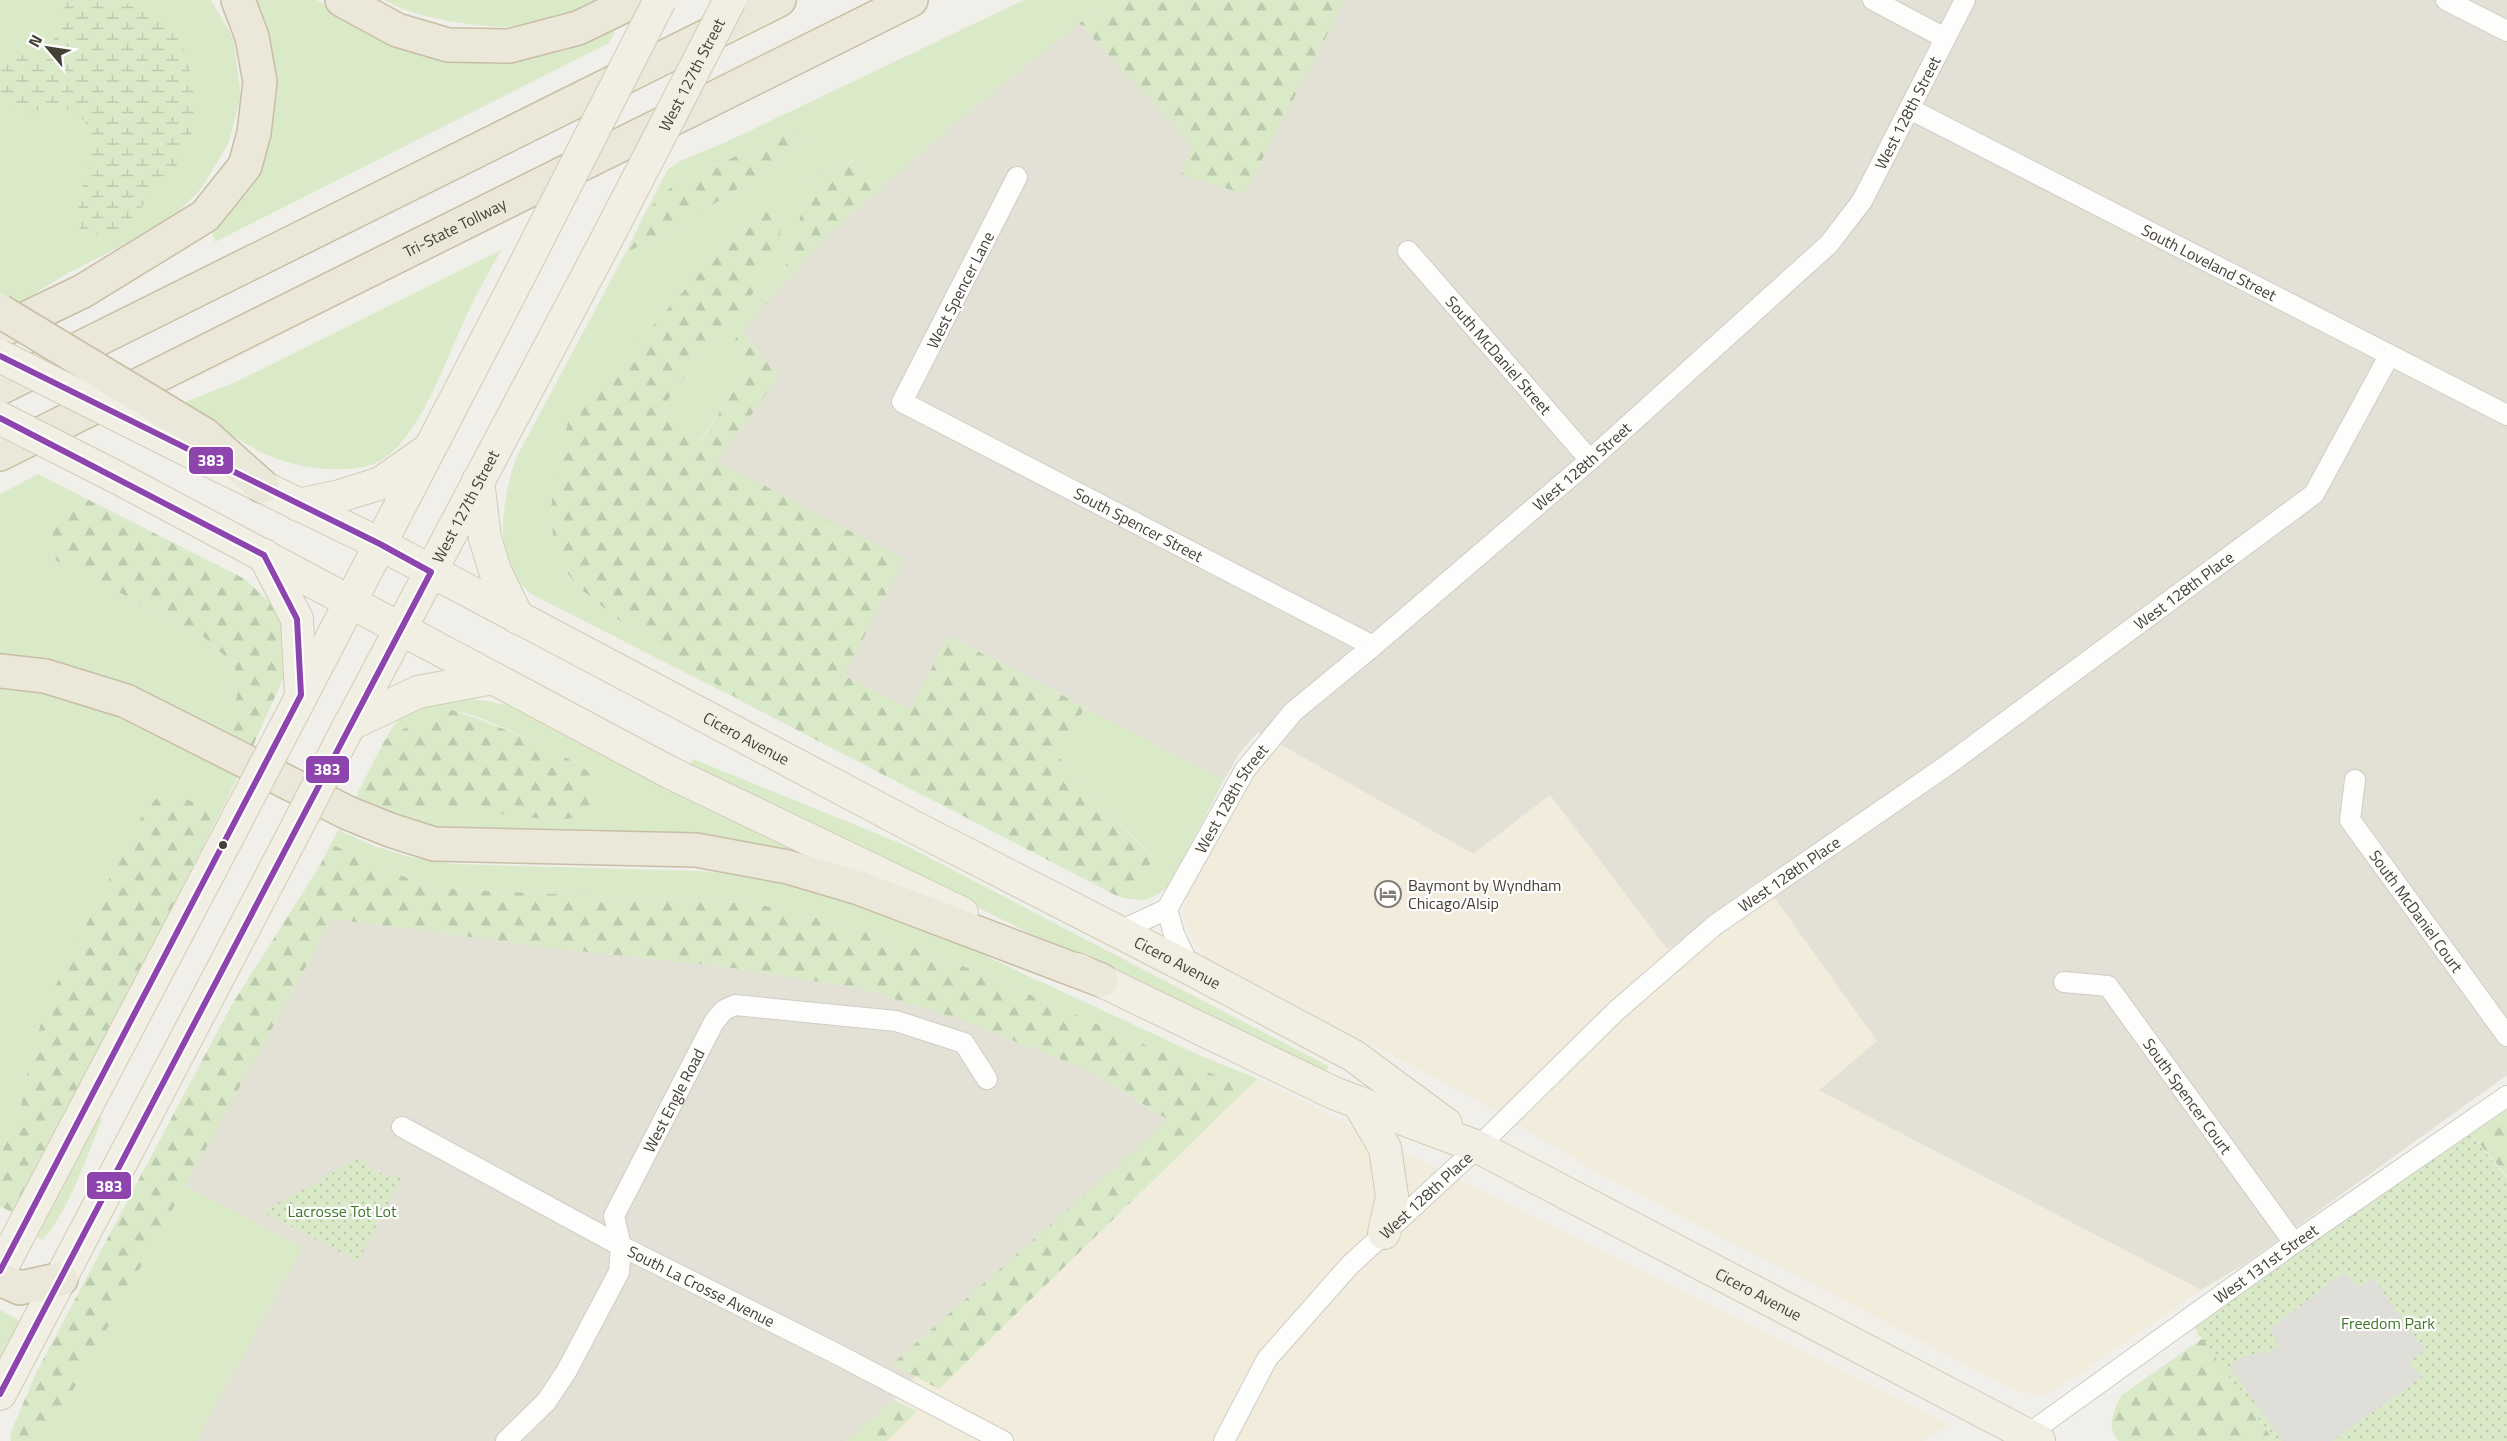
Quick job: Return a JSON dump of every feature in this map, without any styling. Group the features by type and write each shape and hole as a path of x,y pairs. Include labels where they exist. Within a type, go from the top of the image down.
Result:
{"highway":[{"path":"0,331 83,291 205,216 245,166 254,133 260,82 252,37 238,0"},
{"path":"342,0 397,30 448,45 508,46 578,28 636,0"},
{"path":"0,388 779,0"},
{"name":"Tri-State Tollway","path":"0,454 911,0"},
{"path":"0,311 262,486"},
{"path":"0,671 45,676 126,700 348,813 434,844 696,850 788,867 859,888 1101,980"},
{"path":"0,1279 20,1288 61,1279"}],"main road":[{"path":"0,1271 430,448 660,0"},
{"name":"West 127th Street","path":"0,1394 730,0"},
{"path":"0,356 193,441"},
{"name":"Cicero Avenue","path":"0,418 264,555 669,772 1336,1094 1478,1147 2033,1438"},
{"path":"298,505 340,496 381,483 430,448"},
{"path":"478,481 485,538 495,571 518,618"},
{"name":"Cicero Avenue","path":"262,486 380,544 1354,1056 1478,1147"},
{"path":"264,555 297,619 295,707"},
{"path":"344,735 418,692 493,678"},
{"path":"1358,1102 1385,1148 1392,1196 1384,1233"}],"street":[{"path":"1873,0 1945,38"},
{"name":"West 128th Street","path":"1167,909 1245,770 1293,712 1590,460 1829,244 1862,201 1965,0"},
{"path":"2446,0 2507,31"},
{"name":"South Loveland Street","path":"1910,109 2507,415"},
{"name":"West Spencer Lane","path":"902,402 1017,177"},
{"name":"South McDaniel Street","path":"1408,251 1590,460"},
{"name":"West 128th Place","path":"1224,1441 1267,1359 1350,1265 1478,1147 1616,1011 1716,925 1946,765 2314,494 2389,356"},
{"name":"South Spencer Street","path":"902,402 1373,646"},
{"name":"South McDaniel Court","path":"2355,780 2350,820 2507,1036"},
{"path":"1118,932 1167,909 1174,934 1191,969"},
{"name":"South Spencer Court","path":"2064,982 2108,986 2294,1243"},
{"name":"West Engle Road","path":"506,1441 546,1402 566,1372 619,1272 621,1246 614,1216 714,1022 724,1010 735,1005 896,1020 964,1043 987,1079"},
{"name":"West 131st Street","path":"2033,1438 2294,1243 2507,1096"},
{"name":"South La Crosse Avenue","path":"402,1127 621,1246 833,1352 1003,1441"}],"shaded area":[{"path":"1127,0 2507,0 2507,1075 2246,1263 2201,1290 1818,1090 1712,915 1668,950 1550,796 1473,854 1258,732 1239,754 1224,780 949,636 911,709 844,675 717,461 779,376 741,331 831,232 966,114 1079,23"},
{"path":"1278,743 1473,854 1550,795 1668,950 1761,879 1877,1041 1818,1091 2201,1290 2049,1394 2035,1395 2014,1389 1606,1177 1450,1085 1208,961 1193,941 1184,917 1186,900 1196,877 1245,789"},
{"path":"332,919 569,950 726,967 859,988 953,1017 1086,1069 1170,1121 892,1364 916,1376 894,1400 846,1441 196,1441 303,1247 185,1185"},
{"path":"1258,1079 1948,1425 1923,1441 887,1441 917,1412 894,1400 916,1376 940,1389"},
{"path":"2343,1273 2359,1288 2373,1278 2425,1350 2409,1362 2422,1377 2332,1441 2282,1441 2230,1367 2242,1357 2271,1351 2279,1345 2269,1330"}],"green space":[{"path":"0,0 211,0 233,38 241,95 229,142 201,189 175,215 129,242 68,273 20,303 0,293"},
{"path":"71,0 121,2 167,18 186,54 196,95 191,136 176,167 126,225 110,234 92,235 80,229 79,203 91,145 84,121 69,110 62,109 23,114 13,110 0,99 0,64 19,55 38,56 52,46 59,19 67,2"},
{"path":"254,0 317,0 363,29 523,59 567,50 617,27 609,43 215,242 212,231 231,211 250,184"},
{"path":"384,0 611,0 549,22 512,27 474,25 434,18 398,7"},
{"path":"1024,0 1127,0 1079,23 966,114 877,192 856,159 811,179 788,261 764,306 735,339 747,369 700,441 658,413 718,332 756,290 773,256 561,449 551,506 554,553 576,585 626,626 743,702 531,594 512,573 504,545 503,516 512,472 516,458 626,252 669,233 809,142 803,132 793,130 673,185 646,211 668,169 680,161 724,143"},
{"path":"1127,0 1345,0 1244,194 1181,174 1192,145 1079,23"},
{"path":"793,130 803,132 809,142 669,233 626,252 646,211 673,185"},
{"path":"857,159 877,192 831,232 764,306 788,261 811,179"},
{"path":"772,207 782,213 782,228 773,256 756,290 718,332 658,413 701,441 747,369 735,339 741,331 779,376 718,461 904,560 844,675 911,709 948,636 1085,707 1059,757 1154,860 1119,897 743,702 626,626 576,585 554,553 551,506 569,419 752,215"},
{"path":"501,250 469,310 443,370 420,415 408,434 380,461 357,468 343,469 315,468 288,463 254,448 183,403 236,382"},
{"path":"38,474 81,496 58,521 49,540 53,559 199,633 235,665 237,696 224,732 125,686 0,656 0,494"},
{"path":"81,496 245,579 272,605 286,636 286,672 252,748 224,732 237,696 235,665 199,633 53,559 49,540 58,521"},
{"path":"0,687 63,698 93,708 152,733 238,777 219,815 176,795 31,1053 21,1106 0,1156"},
{"path":"458,698 488,701 517,708 817,857 429,829 353,803 355,798 428,819 435,804 553,820 575,762 530,740 492,722 449,711 424,718 385,740 400,719 415,708"},
{"path":"1085,707 1224,780 1170,884 1158,894 1147,899 1135,900 1119,897 1154,859 1059,757"},
{"path":"451,710 525,738 582,767 591,775 595,783 594,794 589,806 576,817 550,819 436,804 429,819 355,798 385,740 428,714"},
{"path":"693,759 907,846 1328,1066 1326,1072 1133,985 691,764"},
{"path":"176,794 219,815 15,1214 0,1206 0,1156 21,1106 31,1053 51,995 138,822 159,795"},
{"path":"338,830 374,846 410,857 455,864 701,871 755,876 798,885 895,914 1201,1056 1258,1079 1247,1089 976,971 901,943 817,918 757,904 430,888 331,844"},
{"path":"331,844 430,888 757,904 817,918 901,943 976,971 1247,1089 939,1389 892,1364 1169,1120 1086,1069 953,1017 859,988 726,967 569,950 332,919 45,1441 11,1441 10,1434 37,1371 231,1006 319,867"},
{"path":"2507,1107 2507,1176 2470,1133"},
{"path":"97,1116 102,1119 77,1182 62,1212 43,1240 35,1236"},
{"name":"Freedom Park","path":"2464,1126 2507,1178 2507,1441 2274,1441 2189,1320"},
{"name":"Lacrosse Tot Lot","path":"361,1157 379,1172 401,1178 358,1261 262,1212"},
{"path":"185,1185 303,1247 196,1441 45,1441"},
{"path":"0,1310 20,1321 0,1358"},
{"path":"2203,1338 2274,1441 2119,1441 2112,1430 2112,1418 2122,1395"},
{"path":"894,1400 917,1411 887,1441 846,1441"}],"transit line":[{"name":"383","path":"0,356 380,544 431,572 0,1394"},
{"name":"383","path":"0,418 264,555 297,619 301,695 0,1271"}],"place":[{"name":"Baymont by Wyndham Chicago/Alsip","path":"1388,894"}]}
